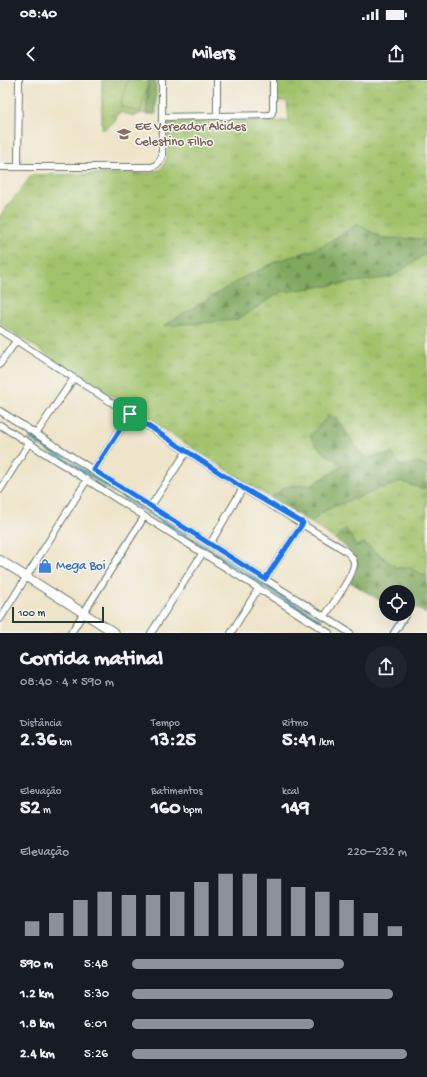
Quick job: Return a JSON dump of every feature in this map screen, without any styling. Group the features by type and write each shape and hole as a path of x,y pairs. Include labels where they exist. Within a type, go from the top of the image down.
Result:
{"street":[{"path":"18,167 19,80"},
{"path":"0,167 152,167 159,163 162,156 162,80"},
{"path":"217,80 217,115"},
{"path":"162,117 271,115 273,110 273,80"},
{"path":"0,330 243,488 303,523 342,549 354,562 352,572 325,616"},
{"path":"0,364 16,341"},
{"path":"36,434 74,378"},
{"path":"0,411 350,633"},
{"path":"94,470 130,414"},
{"path":"0,425 329,633"},
{"path":"0,490 29,443"},
{"path":"151,506 187,451"},
{"path":"0,619 87,480"},
{"path":"210,544 243,488"},
{"path":"71,633 144,517"},
{"path":"265,579 303,523"},
{"path":"152,633 202,554"},
{"path":"0,560 115,633"},
{"path":"231,633 258,589"},
{"path":"394,633 402,621"},
{"path":"314,633 319,626"}],"green space":[{"path":"102,80 128,80 120,106 140,112 147,86 147,114 142,113 135,116 119,112 113,123 102,130"},
{"path":"128,80 138,80 148,83 140,112 120,106"},
{"path":"148,80 156,80 156,114 147,114"},
{"path":"277,80 427,80 427,242 423,239 381,238 358,224 319,248 278,261 241,279 182,316 236,320 281,292 391,277 427,253 427,467 418,462 401,466 392,453 369,458 361,454 336,418 320,449 344,465 314,484 285,487 271,498 0,324 0,216 32,175 149,173 159,170 163,167 167,156 168,124 170,122 289,121 287,101 277,101"},
{"path":"358,224 381,238 423,239 427,242 427,253 391,277 281,292 236,320 163,326 241,279 278,261 319,248"},
{"path":"328,416 336,418 361,454 369,458 392,453 401,466 418,462 427,467 427,486 422,489 401,481 335,506 321,513 311,523 271,498 285,487 314,484 343,466 320,449 310,436"},
{"path":"401,481 422,489 427,486 427,577 410,568 397,568 364,543 356,546 346,528 335,539 311,523 321,513 335,506"},
{"path":"346,528 356,546 364,543 397,568 410,568 427,577 427,614 415,607 415,585 379,585 379,600 350,582 356,571 356,560 345,546 335,539"}],"water":[{"path":"31,436 91,474 89,476 29,439"},
{"path":"92,474 151,512 150,515 90,477"},
{"path":"152,512 208,548 207,551 151,516"},
{"path":"209,548 261,581 259,584 207,552"},
{"path":"262,582 322,620 320,623 260,585"}],"place":[{"name":"EE Vereador Alcides Celestino Filho","path":"124,134"},
{"name":"Mega Boi","path":"45,566"}],"route":[{"path":"130,414 243,488 303,523 265,579 94,470 130,414"}]}
